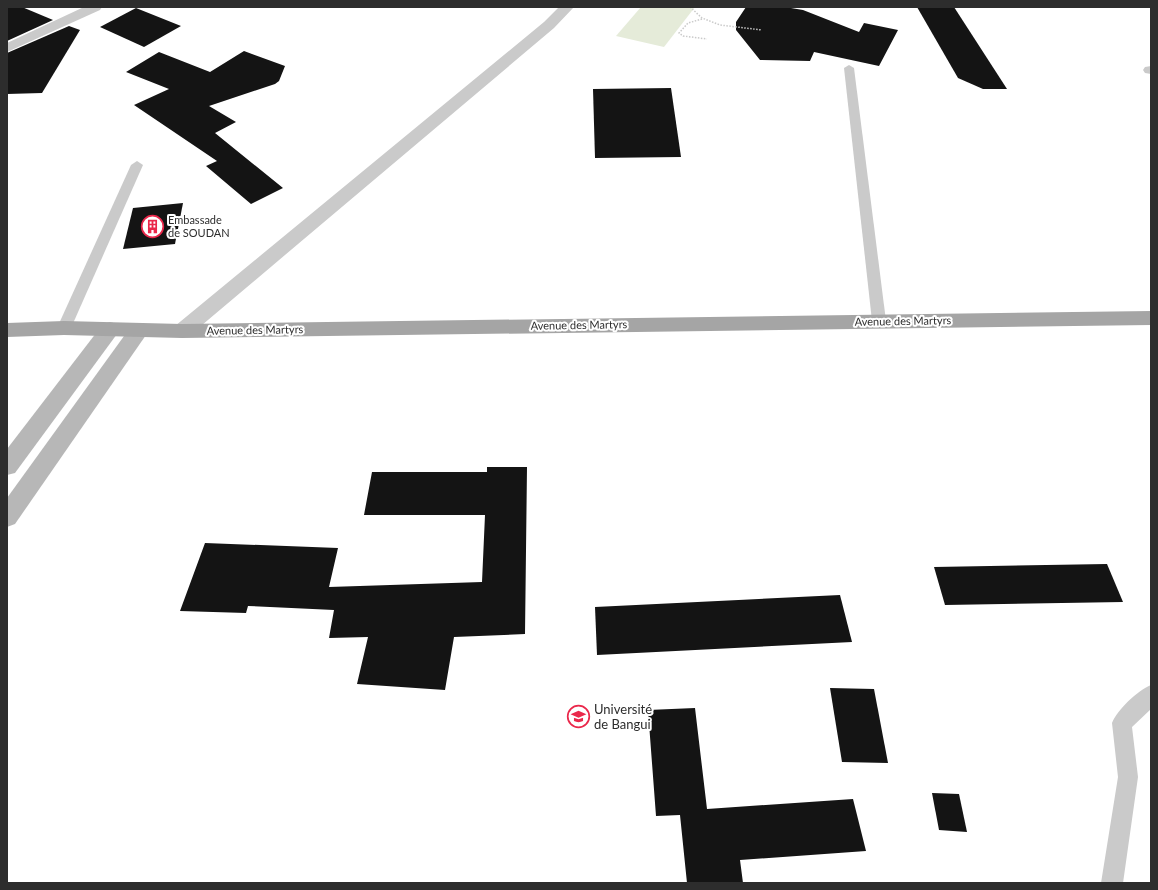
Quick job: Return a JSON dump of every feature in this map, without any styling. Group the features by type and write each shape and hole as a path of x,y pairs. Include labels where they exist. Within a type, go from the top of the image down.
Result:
{"main road":[{"name":"Avenue des Martyrs","path":"7,330 64,328 182,331 1151,318"}],"street":[{"path":"7,48 95,7"},
{"path":"182,331 548,26 567,7"},
{"path":"7,466 110,329"},
{"path":"7,517 139,330"}],"lane":[{"path":"849,68 871,262 866,222 849,68"},
{"path":"849,68 879,322"},
{"path":"64,328 138,165"},
{"path":"1112,883 1128,777 1122,723 1151,695"}],"path":[{"path":"690,7 702,18 720,25 762,30"},
{"path":"702,18 688,22 679,34 683,36 707,39"}],"green space":[{"path":"641,7 695,7 664,47 616,36"}],"building":[{"path":"7,7 22,7 53,20 7,41"},
{"path":"746,7 785,7 803,10 859,32 864,23 898,30 879,66 814,52 810,61 760,60 736,30 736,22"},
{"path":"917,7 954,7 1007,89 983,89 958,78"},
{"path":"136,8 181,26 144,47 100,27"},
{"path":"69,26 80,30 42,93 7,94 7,53"},
{"path":"244,51 285,66 279,81 275,84 209,106 236,122 215,133 283,188 251,204 206,166 217,161 134,105 169,89 126,72 159,52 210,72"},
{"path":"671,88 681,157 595,158 593,89"},
{"name":"Embassade de SOUDAN","path":"183,203 175,244 123,249 133,208"},
{"path":"487,467 527,467 525,634 454,637 445,690 357,684 368,637 329,638 334,610 248,606 246,613 180,611 205,543 338,548 329,587 482,582 485,515 364,515 372,472 487,472"},
{"path":"1107,564 1123,602 945,605 934,567"},
{"path":"840,595 852,642 597,655 595,607"},
{"path":"830,688 874,689 888,763 842,762"},
{"path":"695,708 707,809 853,799 866,851 740,860 743,883 687,883 680,815 656,816 648,710"},
{"path":"932,793 959,794 967,832 939,830"}],"place":[{"name":"Embassade de SOUDAN","path":"153,226"},
{"name":"Université de Bangui","path":"579,716"}]}
